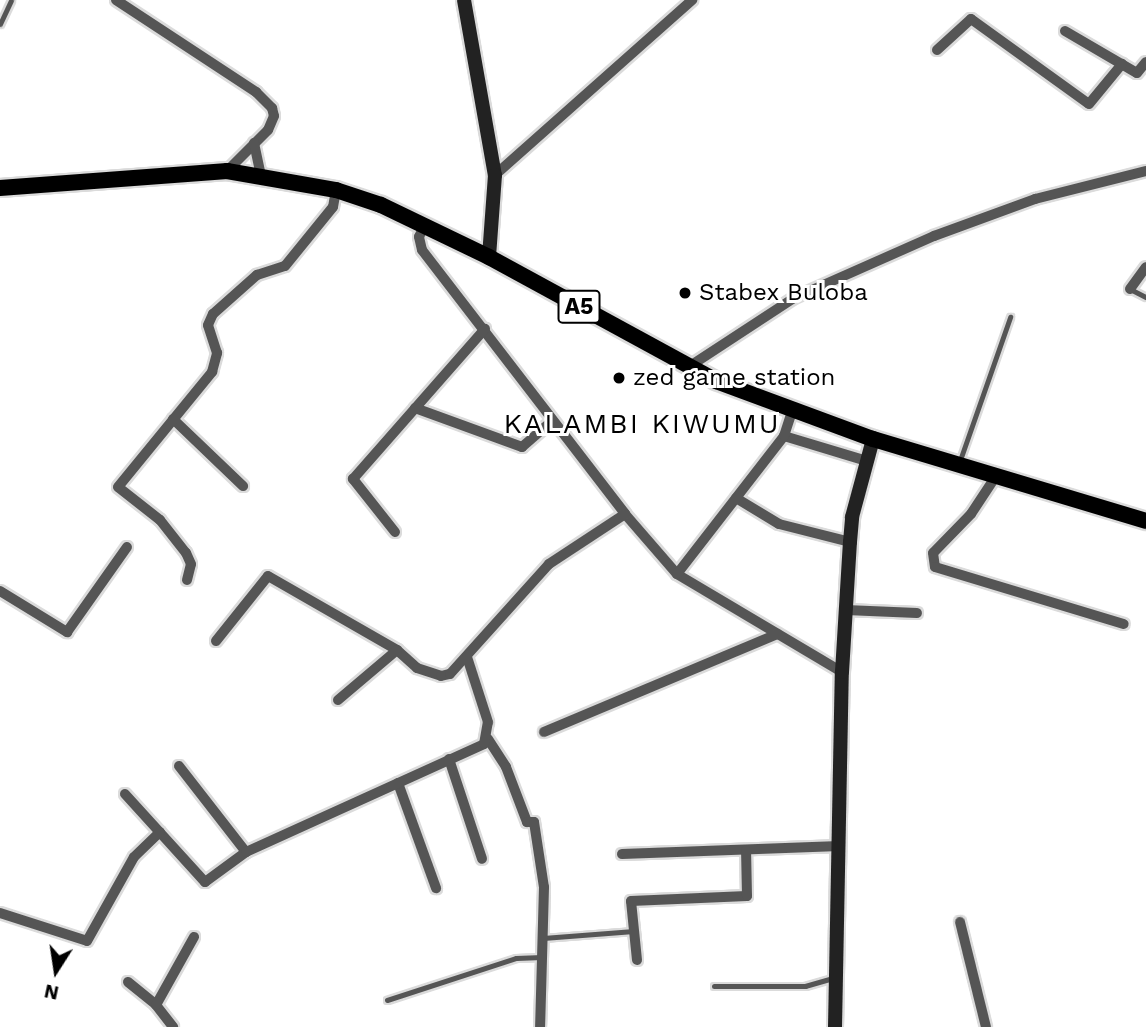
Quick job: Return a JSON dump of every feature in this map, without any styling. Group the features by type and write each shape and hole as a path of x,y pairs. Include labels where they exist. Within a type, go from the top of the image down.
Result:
{"main road":[{"name":"A5","path":"0,188 227,171 336,190 425,225 489,257 687,369 792,411 873,439 1146,521"}],"street":[{"path":"117,0 256,92 272,108 272,122 227,171"},
{"path":"464,0 495,175 489,257"},
{"path":"495,175 692,0"},
{"path":"937,50 971,19 1089,104 1122,64"},
{"path":"1065,32 1136,73 1146,62"},
{"path":"254,143 261,175"},
{"path":"687,369 794,298 934,236 1035,199 1146,171"},
{"path":"187,580 191,564 186,553 160,520 118,487 216,362 209,320 257,275 285,266 333,207 336,190"},
{"path":"425,225 419,237 422,250 625,514 677,574 842,672"},
{"path":"1130,289 1146,267"},
{"path":"395,532 353,479 485,329"},
{"path":"415,408 522,447 552,421"},
{"path":"677,574 784,436 792,411"},
{"path":"173,419 243,486"},
{"path":"784,436 867,461"},
{"path":"835,1027 842,672 850,542 873,439"},
{"path":"996,476 971,514 933,552 935,567 1124,624"},
{"path":"736,498 779,524 850,542"},
{"path":"216,641 268,576 397,650 417,668 442,676 467,657 549,564 625,514"},
{"path":"0,592 67,632 127,547"},
{"path":"846,610 917,613"},
{"path":"544,732 777,634"},
{"path":"338,700 397,650"},
{"path":"467,657 488,722 488,739 506,767 527,822 534,822 544,887 540,1027"},
{"path":"125,794 205,882 246,852 449,760 488,739"},
{"path":"449,760 482,859"},
{"path":"179,766 246,852"},
{"path":"398,783 436,888"},
{"path":"0,913 86,941 134,857 160,832"},
{"path":"622,854 839,846"},
{"path":"637,960 631,901 747,896 746,850"},
{"path":"960,922 986,1027"},
{"path":"156,1005 194,937"},
{"path":"128,982 156,1005 173,1027"}],"lane":[{"path":"0,24 11,0"},
{"path":"1130,289 1146,297"},
{"path":"959,465 1010,317"},
{"path":"542,938 634,931"},
{"path":"387,1000 516,958 542,957"},
{"path":"714,986 805,986 836,977"}],"place":[{"name":"Stabex Buloba","path":"685,293"},
{"name":"zed game station","path":"619,378"}],"district":[{"name":"KALAMBI KIWUMU","path":"642,424"}]}
